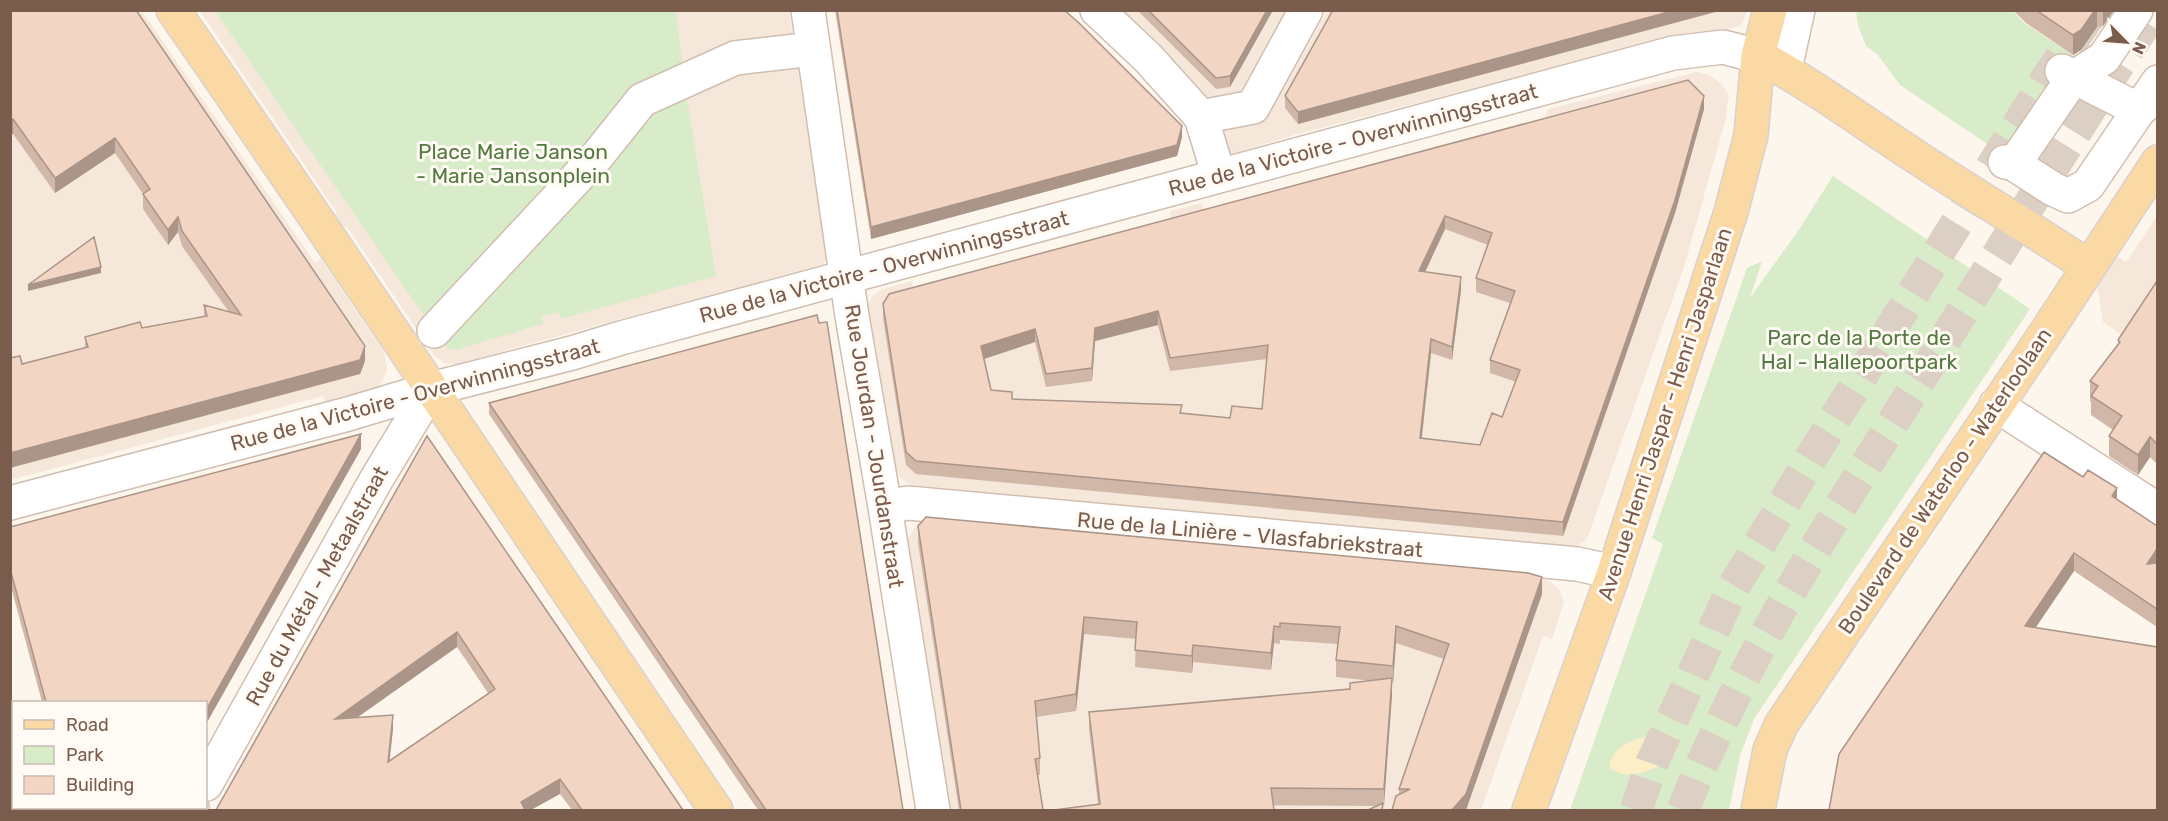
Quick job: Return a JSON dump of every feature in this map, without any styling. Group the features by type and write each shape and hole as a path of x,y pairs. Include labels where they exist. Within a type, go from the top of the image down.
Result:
{"main road":[{"path":"173,10 379,309 430,390 716,810"},
{"name":"Avenue Henri Jaspar - Henri Jasparlaan","path":"1529,810 1614,572 1731,212 1750,135 1772,63 1770,10"},
{"path":"1772,63 2089,267"},
{"name":"Boulevard de Waterloo - Waterloolaan","path":"1758,810 1770,750 1781,725 2157,162"}],"street":[{"name":"Rue Jourdan - Jourdanstraat","path":"808,10 847,277 933,810"},
{"path":"1097,10 1148,58 1201,117 1219,176"},
{"path":"1201,117 1253,107 1306,10"},
{"name":"Avenue Henri Jaspar - Henri Jasparlaan","path":"1772,63 1798,10"},
{"path":"2136,10 2103,58 2068,75 2010,163 2068,196 2088,184 2148,102 2157,82"},
{"name":"Rue de la Victoire - Overwinningsstraat","path":"10,503 359,411 1673,53 1723,47 1772,63"},
{"path":"434,331 598,156 642,100 735,58 813,49"},
{"path":"2068,75 2148,102"},
{"name":"Rue du Métal - Metaalstraat","path":"207,782 376,480 430,390"},
{"path":"1996,405 2157,510"},
{"name":"Rue de la Linière - Vlasfabriekstraat","path":"885,507 908,503 1577,564 1614,572"}],"shaded area":[{"path":"11,11 142,11 315,263 321,259 384,352 387,371 380,385 374,390 325,405 323,396 11,480"},
{"name":"Place Marie Janson - Marie Jansonplein","path":"200,11 789,11 826,261 820,265 456,364 444,363 434,355 347,227 336,225 331,217 337,213"},
{"path":"1121,11 1288,11 1249,98 1214,108"},
{"path":"1327,11 1747,11 1742,25 1662,48 1659,40 1298,134 1247,149 1248,157 1236,158 1229,155 1213,130 1233,128 1254,117 1274,87 1283,90"},
{"path":"1696,72 1710,75 1729,94 1725,122 1683,270 1588,536 1576,547 1567,549 914,485 908,484 894,468 875,341 866,343 864,312 872,296 880,290 911,281 914,288 1171,219 1170,211 1202,203 1204,210 1544,119 1548,109"},
{"path":"2157,216 2157,360 2103,322 2097,285 2117,257 2126,262"},
{"path":"923,522 1543,579 1559,589 1564,602 1552,639 1543,636 1481,810 947,810 906,542 917,524"}],"green space":[{"name":"Place Marie Janson - Marie Jansonplein","path":"215,11 676,11 684,80 716,276 561,319 559,312 542,316 543,324 456,350 448,349"},
{"path":"1856,11 2013,11 2023,22 2073,55 2005,156 1900,85 1877,54 1866,46 1858,25"},
{"name":"Parc de la Porte de Hal - Hallepoortpark","path":"1833,176 2030,309 1754,719 1740,756 1729,810 1570,810 1663,544 1652,538 1747,268 1762,261 1750,298 1800,228"}],"sand":[{"path":"1661,734 1675,737 1679,745 1668,760 1636,774 1616,772 1609,766 1612,758 1622,746 1637,739"}],"building":[{"path":"10,10 136,10 365,346 360,360 10,453 10,358 20,356 22,364 88,347 85,337 140,322 142,328 207,316 204,305 241,315 182,231 178,217 168,230 143,194 150,189 115,138 55,178 13,119 10,121"},
{"path":"837,10 1064,10 1182,126 1177,145 871,227"},
{"path":"1148,10 1267,10 1230,76 1216,78"},
{"path":"1333,10 1676,10 1298,112 1285,96"},
{"path":"2036,10 2095,10 2081,30 2073,35"},
{"path":"1688,80 1704,96 1675,200 1563,522 916,461 906,452 883,304 889,294","holes":["1445,216 1492,233 1476,278 1515,291 1490,360 1520,370 1502,417 1492,413 1480,445 1420,438 1431,339 1452,347 1461,277 1419,271","1158,311 1170,358 1268,345 1262,409 1232,406 1230,418 1180,413 1182,405 1012,399 1012,392 991,390 981,346 1035,329 1046,374 1092,368 1095,328"]},
{"path":"94,237 101,267 28,285"},
{"path":"2157,281 2157,444 2150,437 2138,455 2109,436 2122,416 2091,396 2098,386 2090,381 2120,342 2118,340"},
{"path":"817,315 819,323 827,322 903,810 766,810 489,403"},
{"path":"361,434 207,708 207,701 46,701 11,572 10,574 10,527"},
{"path":"427,436 683,810 582,810 560,779 521,802 525,810 216,810","holes":["457,632 495,689 388,762 393,715 335,719"]},
{"path":"2044,452 2083,477 2088,470 2117,488 2112,496 2157,526 2157,549 2147,564 2157,563 2157,609 2074,553 2025,626 2157,647 2157,810 1829,810 1839,754"},
{"path":"926,517 1528,573 1542,577 1466,794 1452,810 1392,810 1396,796 1410,789 1399,789 1449,644 1396,626 1393,666 1336,660 1340,627 1280,623 1280,627 1274,626 1271,653 1193,645 1192,656 1135,650 1137,622 1084,617 1076,694 1035,701 1040,758 1035,759 1043,810 961,810 918,526"},
{"path":"1392,678 1384,789 1271,788 1274,810 1054,810 1100,804 1089,712 1350,689 1350,683"},
{"path":"10,722 12,722 12,809 150,809 10,810"},
{"path":"1383,803 1382,810 1368,810"}],"tunnel":[{"path":"1636,810 1652,763 1733,588 1834,420 2048,77 2093,10"},
{"path":"1683,810 1707,754 1761,644 1822,538 2035,195 2154,10"}]}
